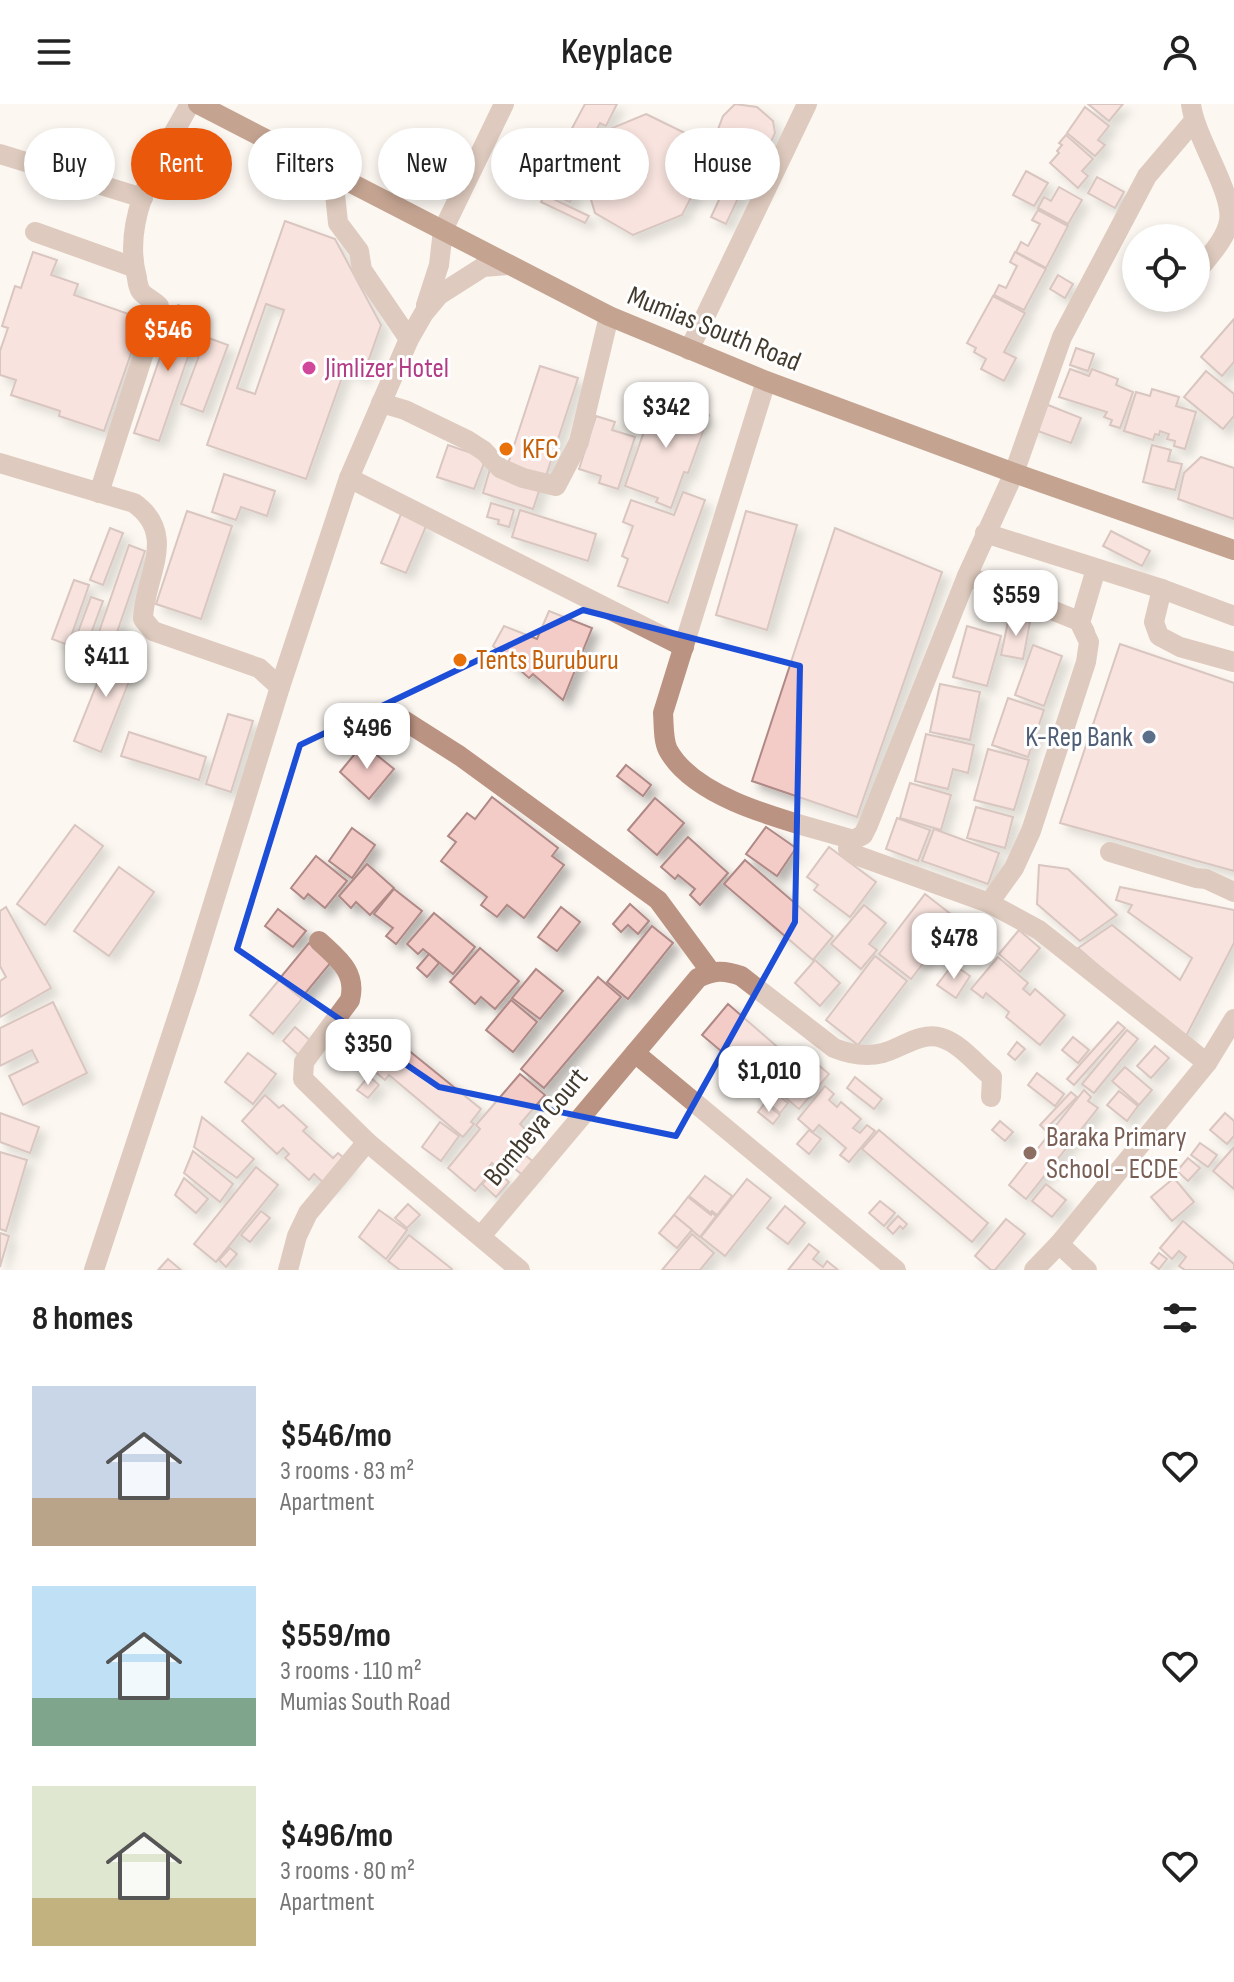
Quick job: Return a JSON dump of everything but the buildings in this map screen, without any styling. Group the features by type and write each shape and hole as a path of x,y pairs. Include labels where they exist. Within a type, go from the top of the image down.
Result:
{"main road":[{"name":"Mumias South Road","path":"198,104 248,130"},
{"name":"Mumias South Road","path":"362,189 609,316 689,350 1014,473 1234,550"}],"street":[{"path":"177,128 190,104"},
{"path":"424,313 439,265 443,230 504,104"},
{"path":"689,350 807,104"},
{"path":"1192,113 1226,195 1230,220 1210,254"},
{"path":"1192,113 1147,176 1062,337 1014,473 967,576 868,825 863,835 853,840 848,849 853,854 989,903 1039,930 1207,1063"},
{"path":"0,154 131,194"},
{"path":"99,493 159,306 139,290 133,267 133,237 142,200"},
{"path":"336,200 338,223 359,251 362,270 409,339"},
{"path":"35,232 133,267"},
{"path":"94,1270 349,478 409,339 424,313 439,295 483,267 508,265"},
{"path":"381,403 405,410 467,440 484,451 500,468 523,478 556,486 579,442 609,316"},
{"path":"766,381 663,713 666,746 680,767 725,799 853,840"},
{"path":"0,463 134,503 150,517 155,533 157,561 143,603 143,619 153,631 259,668 280,687"},
{"path":"349,478 684,647"},
{"path":"985,533 1162,589 1234,616"},
{"path":"989,903 1014,868 1031,831 1086,662 1089,642 1080,623 1096,569"},
{"path":"967,576 1079,621 1080,628 1087,636"},
{"path":"1162,589 1154,622 1159,636 1180,647 1234,662"},
{"path":"259,668 289,660"},
{"path":"405,721 460,756 658,900 711,972 726,971 741,976 834,1048 847,1053 881,1053 921,1037 939,1037 951,1042 992,1077 991,1097"},
{"path":"1110,852 1206,879 1234,892"},
{"path":"319,941 350,972 353,988 350,1000 304,1062 303,1079 367,1142 520,1270"},
{"name":"Bombeya Court","path":"481,1236 698,978 711,972"},
{"path":"1034,1270 1059,1244 1207,1063 1234,1019"},
{"path":"635,1053 896,1270"},
{"path":"288,1270 297,1236 308,1213 367,1142"},
{"path":"1059,1244 1087,1270"}],"highlighted area":[{"path":"583,610 800,666 795,922 676,1136 439,1087 237,949 300,745"}],"place":[{"name":"Jimlizer Hotel","path":"309,368"},
{"name":"KFC","path":"506,449"},
{"name":"Tents Buruburu","path":"460,660"},
{"name":"K-Rep Bank","path":"1149,737"},
{"name":"Baraka Primary School - ECDE","path":"1030,1153"}]}
